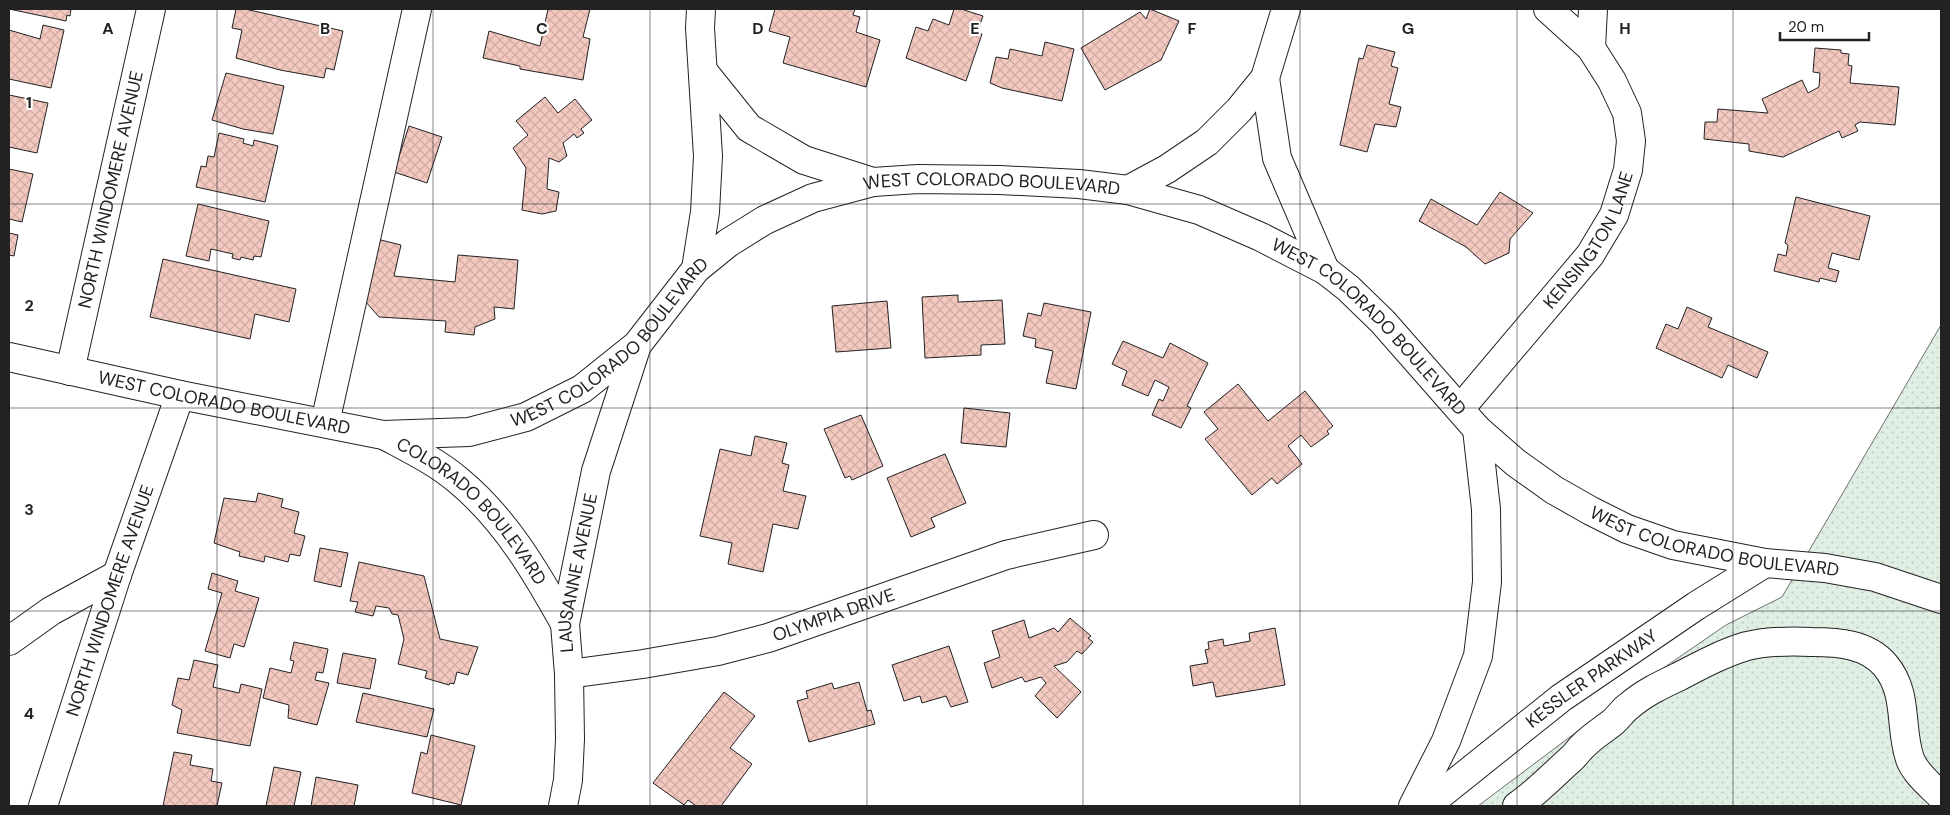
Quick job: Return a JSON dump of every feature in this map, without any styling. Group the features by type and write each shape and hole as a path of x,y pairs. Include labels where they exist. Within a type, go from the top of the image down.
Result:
{"street":[{"name":"NORTH WINDOMERE AVENUE","path":"70,371 151,9"},
{"path":"325,423 417,9"},
{"path":"696,269 705,212 708,156 701,9"},
{"path":"1128,190 1167,169 1207,142 1239,110 1265,78 1286,9"},
{"name":"KENSINGTON LANE","path":"1469,419 1590,255 1614,215 1628,170 1631,141 1627,113 1612,82 1591,48 1548,9"},
{"path":"1591,48 1593,9"},
{"path":"703,71 749,128 804,160 873,182"},
{"path":"1265,78 1277,158 1325,270"},
{"name":"WEST COLORADO BOULEVARD","path":"9,358 180,395 383,435 469,432 526,417 582,390 637,345 696,269 728,243 765,220 813,198 873,182 918,179 1000,180 1079,184 1128,190 1198,210 1261,237 1325,270 1348,288 1383,322 1469,419 1516,463 1554,490 1591,512 1627,529 1673,545 1765,563 1825,568 1875,577 1941,599"},
{"name":"LAUSANNE AVENUE","path":"563,806 568,780 570,739 569,674 565,624 596,471 637,345"},
{"name":"NORTH WINDOMERE AVENUE","path":"43,806 117,574 180,395"},
{"path":"1413,806 1446,741 1478,656 1487,582 1486,509 1469,419"},
{"name":"COLORADO BOULEVARD","path":"383,435 431,461 459,480 502,524 544,585 565,624"},
{"name":"OLYMPIA DRIVE","path":"569,674 652,663 768,638 1006,555 1094,535"},
{"name":"KESSLER PARKWAY","path":"1426,806 1561,698 1696,606 1765,563"},
{"path":"9,641 51,611 117,574"},
{"path":"1517,806 1573,758 1599,731 1616,720 1628,706 1651,690 1730,652 1748,646 1786,642 1832,642 1856,646 1872,654 1884,664 1896,680 1910,761 1919,774 1941,796"}],"green space":[{"path":"1941,325 1941,806 1478,806 1643,682 1726,625 1782,597"}],"building":[{"path":"9,9 71,9 70,16 67,15 66,21"},
{"path":"236,9 245,9 343,31 334,70 326,68 324,78 280,70 236,58 242,30 232,28"},
{"path":"548,9 590,9 583,37 590,39 583,80 520,69 520,66 483,58 489,31 540,46"},
{"path":"775,9 855,9 853,15 860,17 856,32 880,40 866,87 783,63 790,37 769,31"},
{"path":"954,9 961,9 983,16 977,33 982,34 966,81 906,58 916,27 928,31 933,19 949,25"},
{"path":"1150,9 1179,21 1161,60 1105,90 1081,48 1140,12 1146,19"},
{"path":"43,25 64,30 51,88 9,79 9,30 40,39"},
{"path":"1045,42 1074,49 1062,101 1002,88 990,83 996,57 1008,59 1010,49 1042,56"},
{"path":"1367,45 1395,52 1391,66 1398,68 1389,104 1401,107 1396,127 1375,124 1367,152 1340,145 1359,58 1363,59"},
{"path":"1815,48 1841,50 1841,53 1849,54 1848,65 1852,66 1850,83 1899,87 1895,125 1860,122 1855,125 1858,131 1842,138 1839,131 1783,157 1749,151 1749,144 1704,139 1705,122 1717,122 1718,109 1768,113 1762,99 1802,80 1808,93 1819,87 1820,73 1813,72"},
{"path":"226,73 284,86 273,134 243,129 212,120"},
{"path":"9,95 48,103 37,153 9,147"},
{"path":"545,97 558,113 575,99 592,120 581,129 584,133 577,138 574,134 563,143 567,156 559,162 549,158 547,189 559,192 556,211 542,214 522,210 526,168 513,148 528,135 516,121"},
{"path":"409,126 442,137 427,183 394,172"},
{"path":"219,133 244,139 243,143 253,146 254,140 278,146 265,202 196,187 201,166 206,167 208,156 214,157"},
{"path":"9,169 33,174 22,222 9,219"},
{"path":"1500,192 1533,213 1510,239 1509,253 1485,264 1466,247 1419,221 1431,199 1477,225"},
{"path":"1796,197 1870,216 1859,260 1832,253 1828,268 1839,271 1836,282 1820,278 1819,282 1774,271 1778,254 1786,256 1788,245 1785,243"},
{"path":"198,204 269,221 261,257 254,256 253,260 241,257 240,260 232,258 233,254 211,249 209,261 186,256"},
{"path":"9,233 18,235 14,256 9,255"},
{"path":"377,239 401,245 394,276 455,282 458,255 518,260 514,309 494,307 495,319 475,327 474,335 445,332 446,321 379,317 365,301"},
{"path":"163,259 296,289 289,322 255,314 250,339 150,317"},
{"path":"958,295 958,302 1002,300 1005,344 981,345 981,355 925,358 922,297"},
{"path":"887,301 891,348 836,352 832,306"},
{"path":"1044,303 1091,312 1076,389 1046,383 1053,351 1035,347 1036,339 1023,336 1028,313 1041,316"},
{"path":"1687,307 1712,318 1708,327 1768,352 1757,378 1728,365 1722,378 1656,348 1666,324 1678,329"},
{"path":"1123,341 1163,358 1170,343 1208,363 1187,406 1191,408 1181,428 1152,415 1159,399 1163,401 1169,387 1155,380 1148,396 1122,385 1127,371 1112,364"},
{"path":"1238,384 1268,421 1305,391 1333,426 1327,431 1329,434 1311,447 1301,435 1288,446 1302,464 1277,484 1272,478 1252,495 1205,439 1218,429 1204,412"},
{"path":"964,408 1010,413 1006,447 961,443"},
{"path":"861,415 883,466 852,480 850,476 845,478 824,429"},
{"path":"755,436 787,443 782,463 789,465 783,491 806,496 798,529 773,524 763,572 728,564 732,543 700,536 720,449 751,456"},
{"path":"945,454 966,503 931,518 935,527 911,537 887,478"},
{"path":"258,493 283,499 281,507 299,512 294,533 305,536 300,556 290,554 288,562 265,556 264,562 239,556 240,552 214,543 224,498 256,502"},
{"path":"320,548 348,553 341,587 314,581"},
{"path":"359,562 424,576 440,639 478,647 468,675 457,672 454,684 450,683 449,685 425,678 427,671 398,664 404,639 398,615 392,614 389,608 376,606 373,616 355,612 358,602 350,601"},
{"path":"212,573 238,581 235,591 259,598 244,647 234,644 230,658 205,651 222,593 208,589"},
{"path":"1070,618 1091,636 1088,638 1093,642 1082,654 1077,651 1067,662 1054,666 1081,692 1057,718 1035,696 1046,683 1041,677 1025,682 1022,677 992,688 984,663 1000,657 992,631 1024,620 1029,638 1054,628 1058,632"},
{"path":"1275,628 1285,685 1216,697 1213,682 1193,686 1190,666 1208,663 1205,650 1209,649 1208,642 1223,639 1224,646 1250,641 1249,633"},
{"path":"294,642 328,649 323,673 317,672 315,680 329,683 317,725 288,718 289,705 263,698 270,668 291,673 294,661 290,660"},
{"path":"949,646 968,702 951,707 946,696 922,703 920,696 904,701 892,665"},
{"path":"343,653 376,659 370,689 337,683"},
{"path":"194,660 218,665 213,687 239,693 241,684 262,689 250,746 177,733 182,710 172,705 178,678 189,680"},
{"path":"859,682 867,711 871,710 875,724 809,742 797,701 808,698 806,691 832,683 834,689"},
{"path":"724,692 755,716 730,748 752,764 721,806 696,806 688,800 684,805 653,783"},
{"path":"363,693 434,709 427,737 356,722"},
{"path":"431,735 475,746 461,805 412,793 421,752 427,754"},
{"path":"174,752 192,755 190,765 213,769 211,781 222,783 217,806 163,806"},
{"path":"274,767 301,772 294,806 266,806"},
{"path":"316,777 358,785 354,806 311,806"}]}
